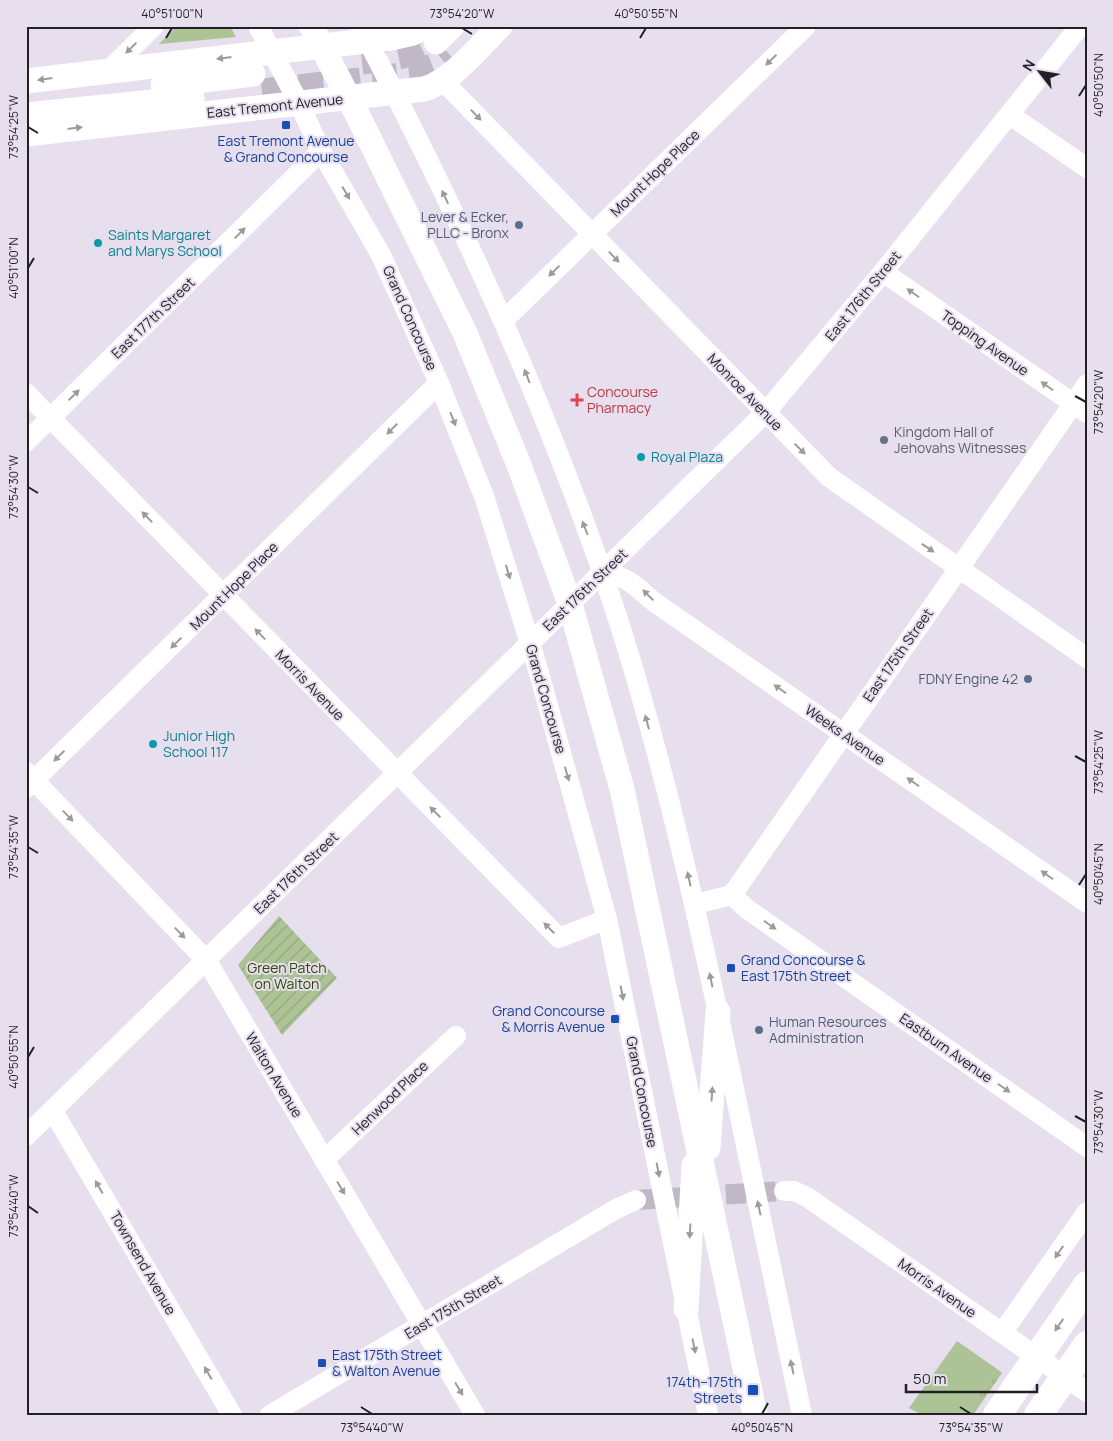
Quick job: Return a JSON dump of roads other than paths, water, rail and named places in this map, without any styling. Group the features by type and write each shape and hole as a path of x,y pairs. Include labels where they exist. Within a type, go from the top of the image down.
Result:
{"highway":[{"path":"997,1415 1087,1285"},
{"path":"1038,1415 1087,1345"}],"main road":[{"path":"26,82 108,70 272,52 316,36 364,33 440,37 477,26"},
{"name":"East Tremont Avenue","path":"26,134 424,89 442,80 500,26"},
{"path":"316,36 473,351 518,464 570,604 622,789 696,1130 755,1415"},
{"name":"East Tremont Avenue","path":"26,102 257,82 26,115"},
{"path":"705,1178 718,1012"},
{"path":"686,1309 696,1130"}],"street":[{"path":"108,70 154,26"},
{"name":"Grand Concourse","path":"258,26 322,151 381,255 439,383 486,499 530,642 607,919 708,1415"},
{"name":"Mount Hope Place","path":"504,320 806,26"},
{"name":"East 176th Street","path":"26,1136 765,414 883,272 1080,26"},
{"path":"364,33 394,93 406,112 504,320 602,573 634,676 686,862 802,1415"},
{"name":"Monroe Avenue","path":"442,80 765,414 839,486 1087,658"},
{"path":"1010,115 1087,168"},
{"name":"East 177th Street","path":"26,442 322,151"},
{"name":"Topping Avenue","path":"883,272 1080,409"},
{"name":"Mount Hope Place","path":"29,780 223,597 439,383"},
{"name":"East 175th Street","path":"732,895 958,569 1080,409 1087,384"},
{"name":"Morris Avenue","path":"26,393 223,597 559,938 607,919"},
{"name":"Weeks Avenue","path":"602,573 621,577 636,584 655,603 1087,903"},
{"name":"Walton Avenue","path":"29,780 206,961 474,1415"},
{"path":"695,904 732,895"},
{"name":"Eastburn Avenue","path":"732,895 747,909 1087,1147"},
{"name":"Henwood Place","path":"324,1160 456,1036"},
{"name":"Townsend Avenue","path":"53,1110 232,1415"},
{"name":"Morris Avenue","path":"784,1191 802,1194 1084,1390"},
{"name":"East 175th Street","path":"270,1415 616,1209 636,1200"},
{"path":"1002,1333 1087,1212"}],"tunnel":[{"path":"362,62 410,54 436,42"},
{"path":"262,91 412,74 438,64 449,54"},
{"path":"636,1200 784,1191"}],"place":[{"name":"East Tremont Avenue & Grand Concourse","path":"286,125"},
{"name":"Lever & Ecker, PLLC - Bronx","path":"519,225"},
{"name":"Saints Margaret and Marys School","path":"98,243"},
{"name":"Concourse Pharmacy","path":"577,400"},
{"name":"Kingdom Hall of Jehovahs Witnesses","path":"884,440"},
{"name":"Royal Plaza","path":"641,457"},
{"name":"FDNY Engine 42","path":"1028,679"},
{"name":"Junior High School 117","path":"153,744"},
{"name":"Grand Concourse & East 175th Street","path":"731,968"},
{"name":"Grand Concourse & Morris Avenue","path":"615,1019"},
{"name":"Human Resources Administration","path":"759,1030"},
{"name":"East 175th Street & Walton Avenue","path":"322,1363"},
{"name":"174th–175th Streets","path":"753,1390"}],"park label":[{"name":"Green Patch on Walton","path":"287,976"}]}
